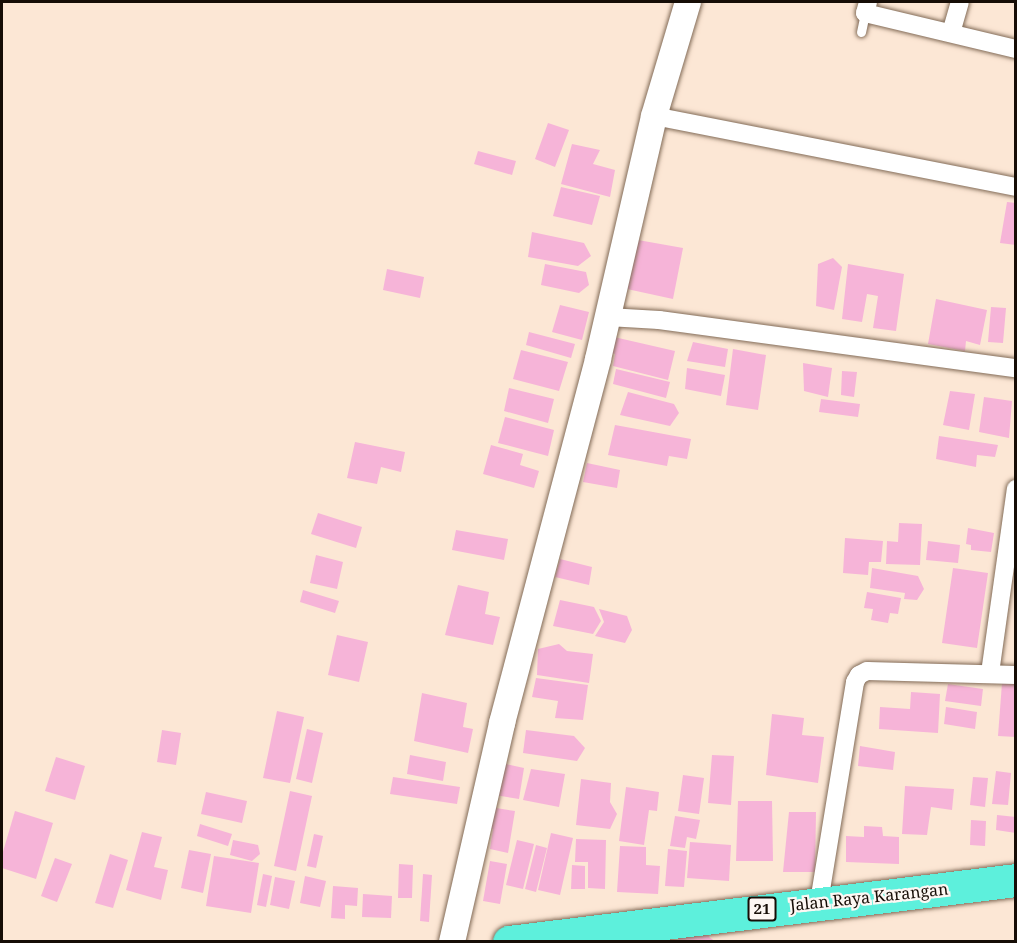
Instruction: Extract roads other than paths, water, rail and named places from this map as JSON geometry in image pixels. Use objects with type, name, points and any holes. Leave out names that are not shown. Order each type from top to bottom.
[{"type":"highway","name":"Jalan Raya Karangan","points":[[509,942],[674,931],[819,902],[1016,880]]},
{"type":"street","points":[[452,942],[502,723],[608,317],[654,116],[688,2]]},
{"type":"street","points":[[951,33],[960,2]]},
{"type":"street","points":[[866,7],[951,33],[1016,49]]},
{"type":"street","points":[[654,116],[1016,187]]},
{"type":"street","points":[[608,317],[659,320],[1016,368]]},
{"type":"street","points":[[990,674],[1016,489]]},
{"type":"street","points":[[819,902],[855,682],[859,675],[867,671],[1016,675]]},
{"type":"lane","points":[[861,32],[866,7]]}]
